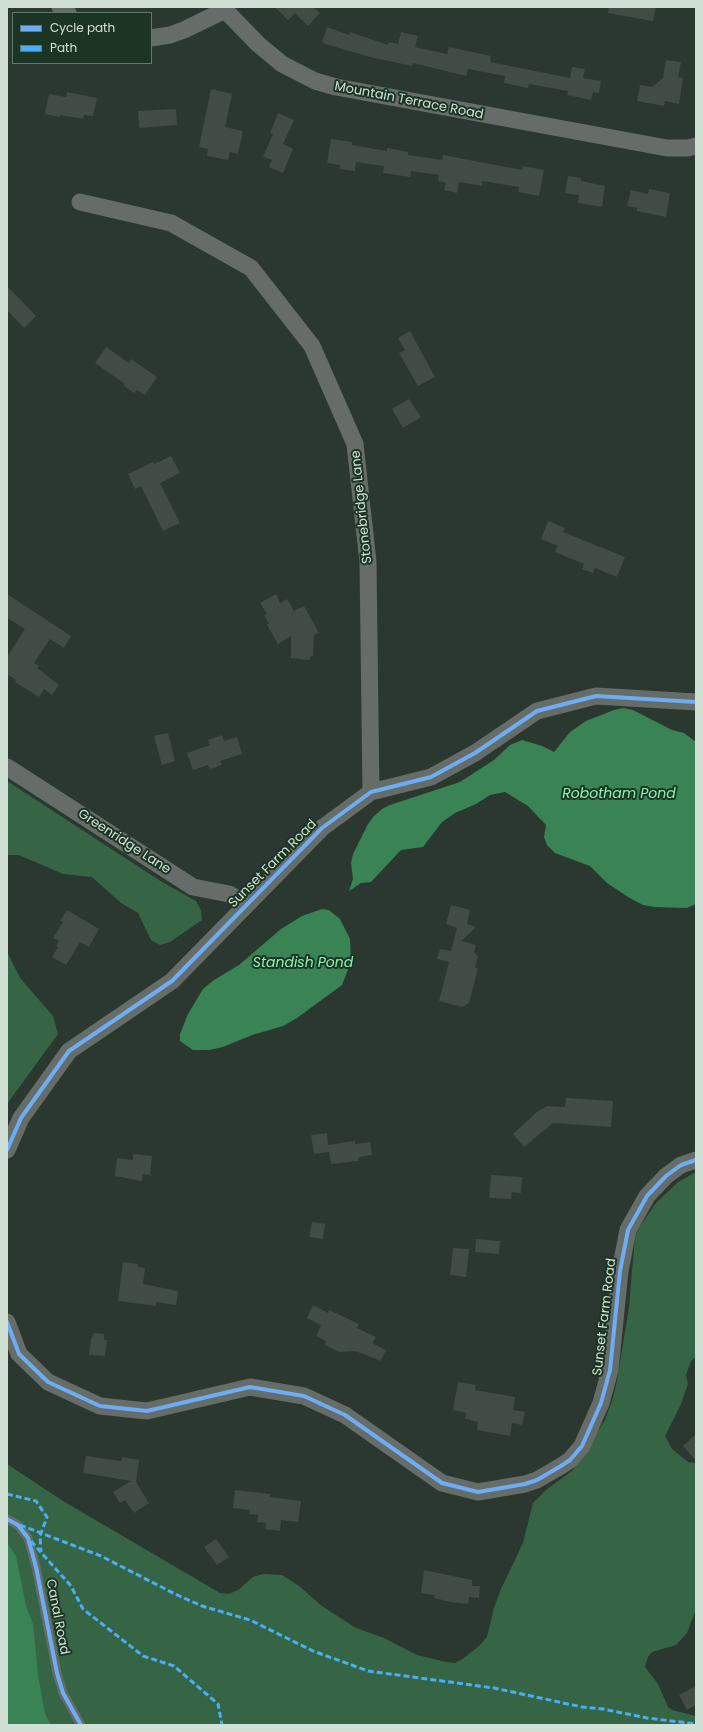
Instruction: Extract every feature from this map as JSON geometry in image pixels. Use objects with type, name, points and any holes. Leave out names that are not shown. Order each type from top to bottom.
[{"type":"street","name":"Mountain Terrace Road","points":[[152,38],[170,35],[184,30],[224,9],[258,44],[282,64],[315,81],[336,87],[667,148],[677,149],[696,146]]},
{"type":"street","name":"Stonebridge Lane","points":[[80,202],[171,223],[251,268],[312,346],[355,444],[368,562],[371,792]]},
{"type":"street","name":"Sunset Farm Road","points":[[7,1150],[21,1118],[69,1051],[172,981],[322,828],[371,792],[431,777],[475,753],[537,711],[596,696],[696,702]]},
{"type":"street","name":"Greenridge Lane","points":[[7,767],[193,887],[229,894],[247,904]]},
{"type":"street","name":"Sunset Farm Road","points":[[7,1322],[19,1354],[48,1382],[100,1406],[147,1411],[250,1387],[304,1396],[345,1415],[442,1483],[478,1492],[525,1484],[537,1480],[561,1466],[570,1460],[582,1446],[601,1403],[610,1370],[620,1271],[628,1230],[647,1196],[666,1176],[676,1168],[696,1160]]},
{"type":"lane","name":"Canal Road","points":[[7,1519],[18,1525],[28,1538],[36,1567],[57,1673],[63,1693],[81,1725]]},
{"type":"shaded area","points":[[7,781],[162,882],[196,901],[201,910],[202,920],[170,942],[160,945],[151,940],[138,913],[121,903],[92,877],[63,874],[19,855],[7,855]]},
{"type":"shaded area","points":[[7,952],[20,978],[53,1016],[58,1034],[7,1104]]},
{"type":"shaded area","points":[[696,1172],[696,1356],[691,1361],[686,1375],[688,1384],[681,1404],[665,1436],[672,1449],[688,1462],[696,1463],[696,1609],[687,1633],[676,1645],[652,1652],[648,1657],[645,1667],[658,1684],[668,1707],[672,1710],[696,1716],[696,1725],[7,1725],[7,1464],[63,1501],[220,1593],[229,1594],[238,1590],[253,1577],[263,1574],[282,1575],[299,1586],[322,1606],[356,1628],[384,1638],[417,1655],[455,1663],[464,1658],[487,1637],[494,1608],[501,1589],[523,1543],[533,1503],[547,1489],[572,1471],[605,1420],[617,1381],[629,1307],[635,1237],[639,1228],[656,1203],[678,1182]]},
{"type":"water","name":"Robotham Pond","points":[[623,708],[633,710],[672,730],[684,733],[696,742],[696,904],[687,908],[654,907],[643,905],[628,897],[607,883],[590,866],[555,853],[547,845],[544,837],[546,825],[528,806],[505,792],[490,795],[476,804],[455,813],[442,822],[423,847],[401,850],[371,882],[361,883],[349,891],[353,879],[351,863],[353,854],[368,824],[382,809],[460,782],[494,760],[510,745],[522,740],[542,746],[554,752],[570,732],[586,721]]},
{"type":"water","name":"Standish Pond","points":[[322,909],[329,910],[340,919],[350,939],[351,962],[342,985],[297,1018],[283,1026],[252,1035],[223,1047],[209,1050],[193,1050],[180,1041],[180,1034],[188,1014],[203,989],[214,980],[239,965],[281,929],[302,916]]},
{"type":"water","points":[[7,1543],[16,1556],[26,1606],[33,1624],[38,1675],[45,1714],[51,1725],[7,1725]]},
{"type":"building","points":[[275,7],[313,7],[320,13],[308,26],[295,13],[288,20]]},
{"type":"building","points":[[609,7],[656,7],[653,21],[608,13]]},
{"type":"building","points":[[327,27],[349,35],[350,32],[388,45],[388,42],[398,44],[401,32],[418,36],[415,47],[447,54],[449,47],[491,56],[490,62],[570,78],[572,67],[585,69],[583,78],[601,81],[599,93],[593,92],[591,100],[567,95],[568,91],[529,84],[528,88],[504,83],[505,76],[468,69],[466,76],[413,63],[412,66],[370,57],[322,43]]},
{"type":"building","points":[[666,60],[681,62],[678,77],[683,78],[679,104],[665,101],[664,106],[637,101],[640,85],[652,87],[663,78]]},
{"type":"building","points":[[211,89],[232,94],[225,127],[243,131],[238,154],[230,152],[228,160],[207,156],[208,149],[199,147]]},
{"type":"building","points":[[67,92],[97,98],[93,116],[84,115],[83,119],[45,114],[49,94],[66,97]]},
{"type":"building","points":[[176,109],[177,125],[139,128],[138,111]]},
{"type":"building","points":[[278,113],[294,120],[283,144],[293,149],[283,173],[269,167],[272,160],[263,157],[273,134],[270,133]]},
{"type":"building","points":[[331,139],[352,142],[352,145],[387,151],[387,148],[408,152],[408,155],[442,160],[443,155],[522,170],[523,166],[544,170],[539,196],[518,192],[519,187],[482,181],[482,186],[459,182],[457,193],[444,190],[446,183],[438,181],[439,175],[411,171],[410,177],[383,173],[384,166],[356,162],[355,171],[340,169],[340,165],[327,163]]},
{"type":"building","points":[[568,176],[581,178],[581,181],[605,186],[602,207],[578,203],[579,195],[565,193]]},
{"type":"building","points":[[649,189],[670,193],[666,217],[637,211],[637,208],[627,206],[631,190],[648,194]]},
{"type":"building","points":[[7,286],[36,316],[24,328],[7,310]]},
{"type":"building","points":[[410,331],[435,377],[418,386],[399,353],[405,350],[398,338]]},
{"type":"building","points":[[106,347],[129,363],[131,359],[157,377],[145,395],[137,390],[134,393],[124,386],[125,384],[95,363]]},
{"type":"building","points":[[409,399],[421,417],[403,428],[392,409]]},
{"type":"building","points":[[171,456],[180,473],[160,483],[180,523],[163,531],[141,486],[135,489],[128,474],[153,462],[154,464]]},
{"type":"building","points":[[548,521],[565,528],[563,532],[625,557],[617,577],[595,568],[593,573],[582,569],[584,564],[555,552],[558,546],[541,539]]},
{"type":"building","points":[[7,594],[71,636],[64,648],[50,639],[34,663],[39,666],[37,668],[59,685],[52,695],[44,689],[39,697],[15,682],[16,680],[7,674],[7,657],[25,629],[7,618]]},
{"type":"building","points":[[276,594],[280,603],[287,599],[294,611],[304,606],[319,633],[314,635],[313,656],[311,656],[309,660],[291,658],[291,636],[278,644],[267,625],[269,623],[264,615],[267,614],[260,603]]},
{"type":"building","points":[[168,733],[175,761],[162,765],[154,736]]},
{"type":"building","points":[[222,735],[224,741],[237,737],[242,754],[220,761],[222,765],[210,769],[208,765],[193,770],[187,753],[210,745],[208,740]]},
{"type":"building","points":[[451,905],[470,910],[467,924],[476,927],[461,941],[476,945],[474,952],[478,956],[475,968],[478,968],[469,1003],[462,1007],[439,1001],[449,962],[437,959],[440,949],[451,951],[457,928],[446,924]]},
{"type":"building","points":[[67,910],[99,929],[89,947],[80,942],[66,965],[52,957],[58,947],[56,946],[59,941],[53,938],[63,922],[60,921]]},
{"type":"building","points":[[566,1098],[613,1101],[611,1127],[553,1123],[524,1147],[513,1134],[537,1112],[547,1106],[565,1107]]},
{"type":"building","points":[[327,1133],[328,1145],[355,1141],[355,1144],[370,1142],[372,1155],[359,1157],[358,1161],[331,1164],[329,1152],[314,1154],[311,1135]]},
{"type":"building","points":[[133,1154],[152,1156],[150,1175],[143,1174],[142,1181],[115,1176],[117,1158],[133,1160]]},
{"type":"building","points":[[491,1175],[522,1177],[521,1193],[512,1192],[511,1199],[489,1198]]},
{"type":"building","points":[[312,1222],[325,1224],[323,1239],[309,1237]]},
{"type":"building","points":[[476,1239],[500,1241],[499,1254],[475,1252]]},
{"type":"building","points":[[453,1248],[469,1249],[466,1277],[450,1275]]},
{"type":"building","points":[[123,1262],[138,1264],[138,1267],[145,1268],[143,1284],[178,1291],[176,1305],[156,1302],[156,1306],[118,1301]]},
{"type":"building","points":[[313,1305],[328,1313],[329,1310],[359,1324],[357,1328],[376,1337],[372,1343],[386,1350],[381,1361],[355,1351],[339,1352],[325,1345],[326,1341],[316,1336],[321,1325],[307,1318]]},
{"type":"building","points":[[94,1333],[104,1334],[104,1340],[107,1340],[105,1356],[89,1355],[91,1339]]},
{"type":"building","points":[[458,1382],[476,1385],[475,1390],[515,1397],[513,1410],[525,1412],[522,1425],[512,1423],[510,1436],[477,1430],[478,1422],[465,1419],[466,1413],[453,1410]]},
{"type":"building","points":[[696,1434],[696,1461],[683,1446]]},
{"type":"building","points":[[86,1456],[121,1461],[122,1457],[139,1460],[136,1482],[149,1503],[134,1513],[125,1500],[120,1503],[113,1492],[131,1481],[83,1473]]},
{"type":"building","points":[[235,1490],[270,1494],[270,1497],[301,1501],[298,1522],[281,1520],[280,1531],[265,1529],[266,1523],[257,1522],[258,1515],[249,1514],[250,1510],[233,1508]]},
{"type":"building","points":[[216,1539],[229,1557],[217,1565],[204,1547]]},
{"type":"building","points":[[424,1570],[472,1580],[472,1586],[480,1586],[479,1598],[469,1597],[468,1604],[451,1602],[434,1598],[435,1595],[421,1593]]},
{"type":"building","points":[[696,1686],[696,1705],[687,1710],[679,1695]]},
{"type":"marked path","points":[[7,1494],[36,1501],[47,1517],[40,1536],[41,1552]]},
{"type":"marked path","points":[[20,1525],[101,1556],[175,1594],[202,1606],[250,1620],[313,1651],[368,1671],[494,1688],[582,1707],[603,1709],[647,1718],[696,1724]]},
{"type":"marked path","points":[[31,1541],[71,1586],[83,1609],[143,1656],[174,1666],[218,1704],[222,1725]]},
{"type":"cycle path","points":[[7,1150],[21,1118],[69,1051],[172,981],[322,828],[371,792],[431,777],[475,753],[537,711],[596,696],[696,702]]},
{"type":"cycle path","points":[[7,1322],[19,1354],[48,1382],[100,1406],[147,1411],[250,1387],[304,1396],[345,1415],[442,1483],[478,1492],[525,1484],[537,1480],[561,1466],[570,1460],[582,1446],[601,1403],[610,1370],[620,1271],[628,1230],[647,1196],[666,1176],[681,1165],[696,1160]]},
{"type":"cycle path","points":[[7,1519],[18,1525],[28,1538],[36,1567],[57,1673],[63,1693],[81,1725]]}]
